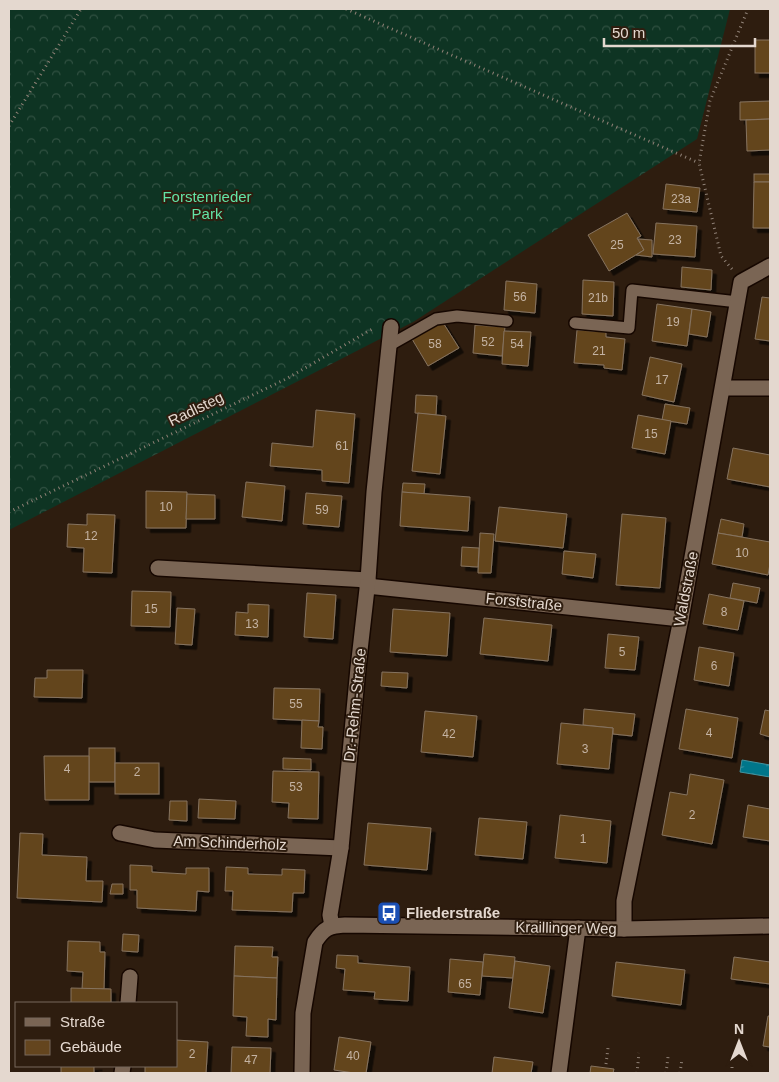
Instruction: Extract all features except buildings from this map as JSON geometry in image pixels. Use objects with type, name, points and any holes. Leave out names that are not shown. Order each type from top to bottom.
[{"type":"street","points":[[741,282],[770,266]]},
{"type":"street","name":"Waldstraße","points":[[624,929],[624,901],[681,618],[741,282]]},
{"type":"street","name":"Dr.-Rehm-Straße","points":[[332,926],[330,915],[341,848],[391,327]]},
{"type":"street","points":[[723,388],[770,388]]},
{"type":"street","name":"Forststraße","points":[[158,568],[367,583],[681,618]]},
{"type":"street","name":"Am Schinderholz","points":[[120,833],[155,840],[341,848]]},
{"type":"street","points":[[302,1073],[303,1013],[315,942],[322,932],[332,926]]},
{"type":"street","name":"Kraillinger Weg","points":[[332,926],[624,929],[770,926]]},
{"type":"street","points":[[559,1073],[578,928]]},
{"type":"street","points":[[128,1002],[130,977]]},
{"type":"lane","points":[[576,323],[629,328],[632,290],[738,302]]},
{"type":"lane","points":[[390,345],[436,319],[457,316],[506,321]]},
{"type":"path","points":[[9,126],[81,9]]},
{"type":"path","points":[[346,9],[699,163]]},
{"type":"path","points":[[741,282],[721,256],[699,163],[710,101],[748,9]]},
{"type":"path","name":"Radlsteg","points":[[9,512],[286,378],[379,326],[391,327]]},
{"type":"path","points":[[606,1064],[608,1048]]},
{"type":"path","points":[[636,1073],[639,1052]]},
{"type":"path","points":[[666,1073],[668,1056]]},
{"type":"path","points":[[680,1073],[682,1059]]},
{"type":"path","points":[[732,1066],[732,1073]]},
{"type":"green space","name":"Forstenrieder Park","points":[[9,9],[730,9],[697,139],[413,322],[9,530]]},
{"type":"water","points":[[742,760],[770,765],[770,777],[740,772]]},
{"type":"place","name":"Fliederstraße","points":[[389,913]]}]
